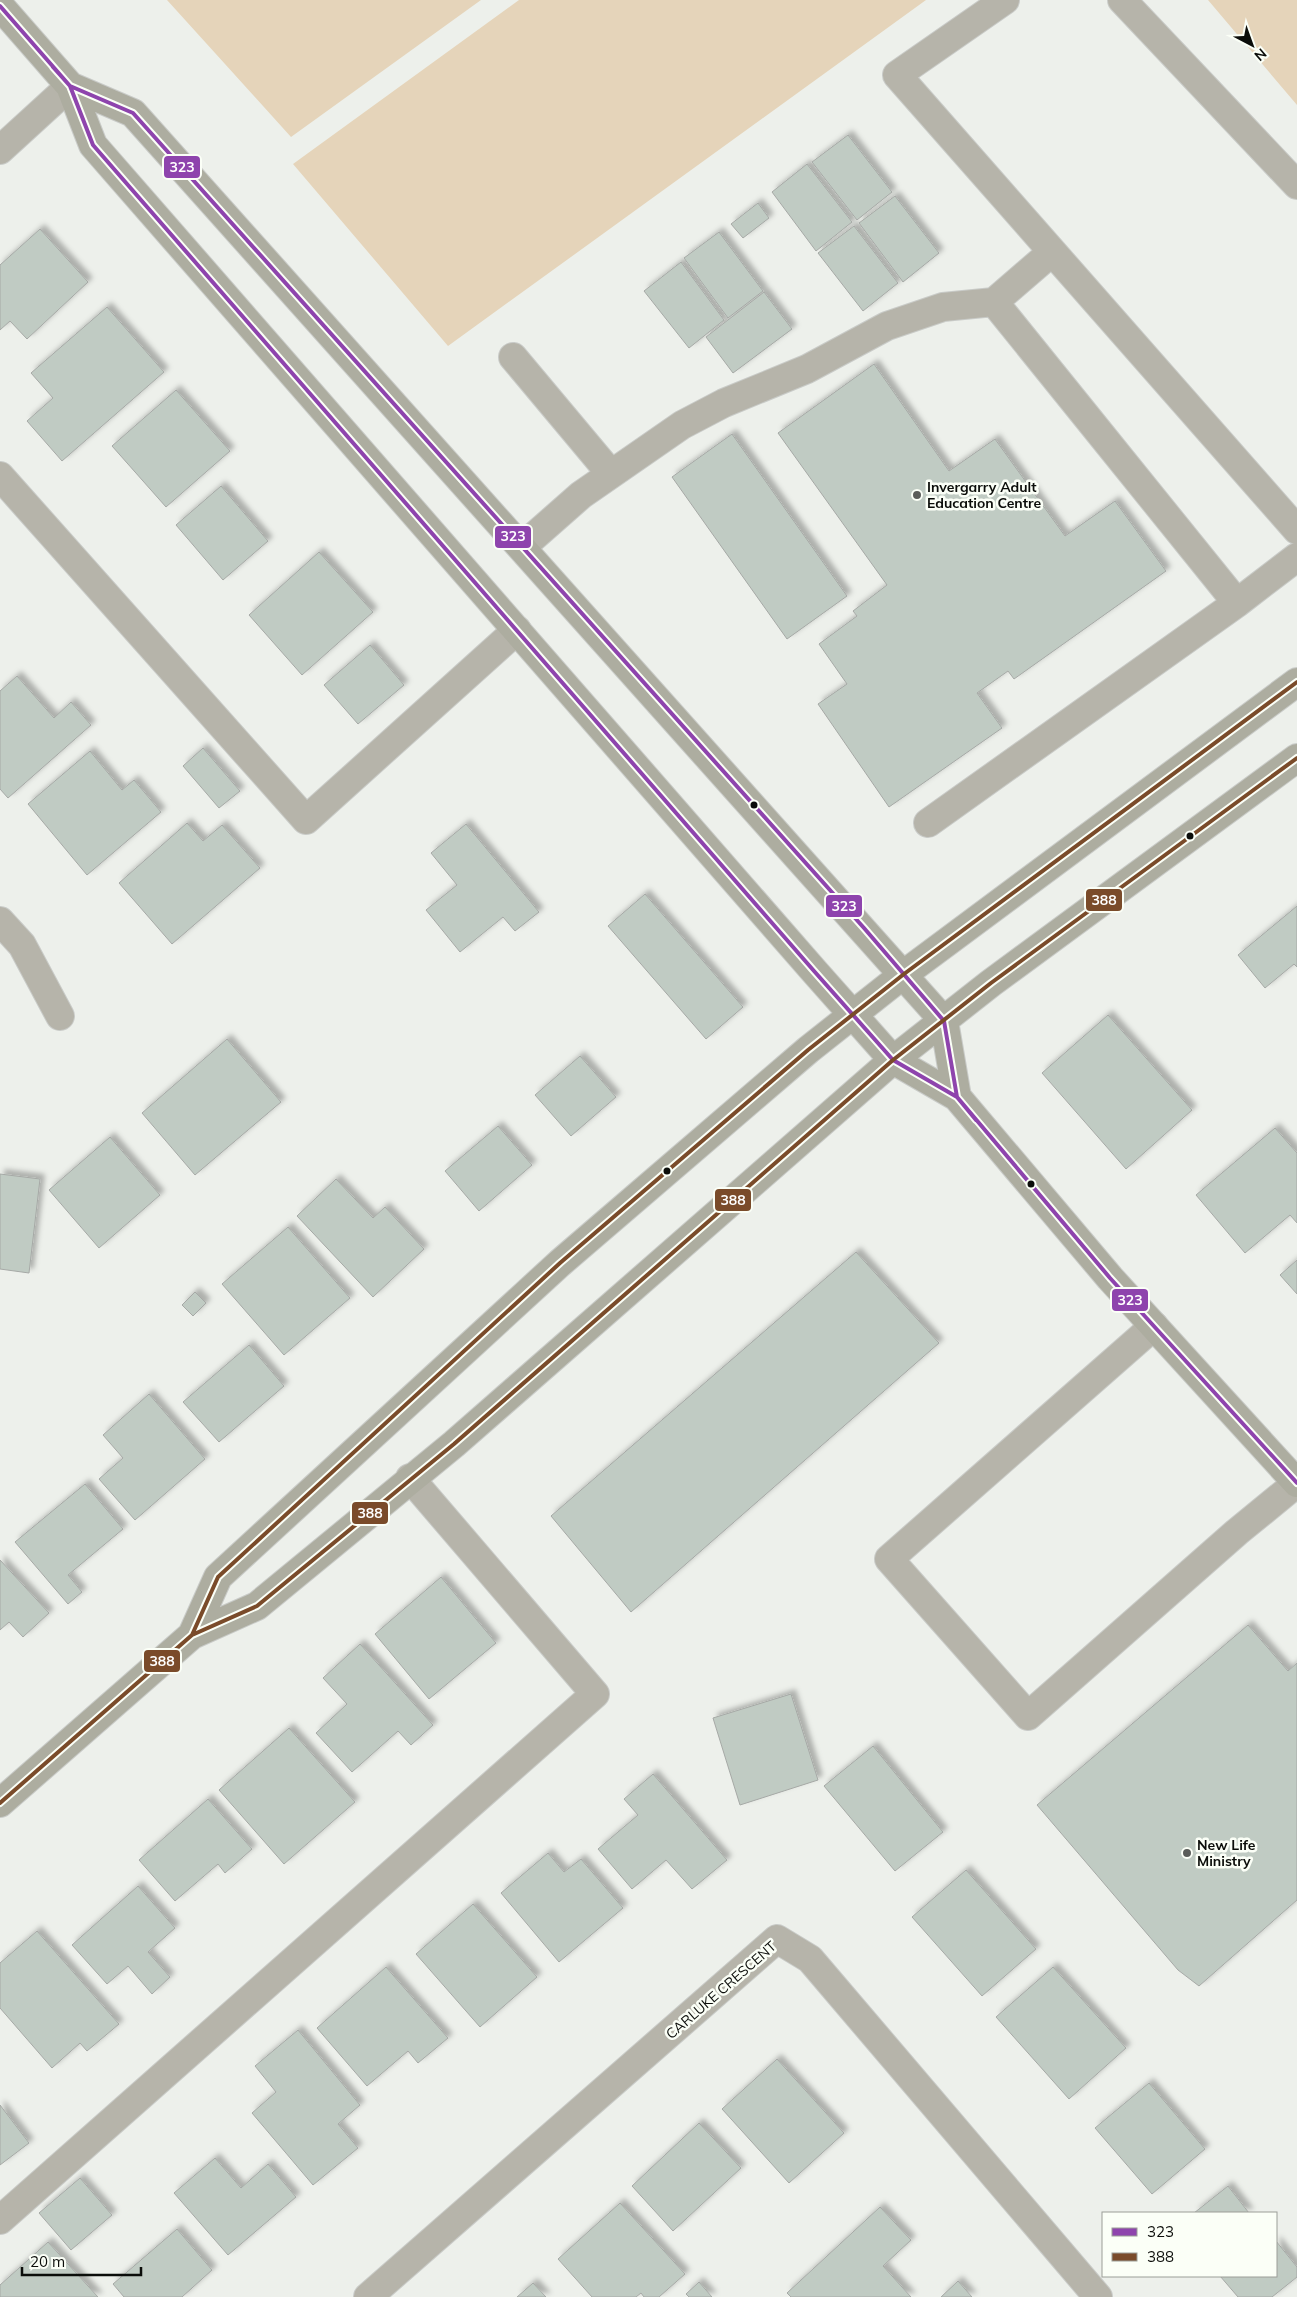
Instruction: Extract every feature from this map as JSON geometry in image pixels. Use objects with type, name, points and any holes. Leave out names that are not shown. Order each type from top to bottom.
[{"type":"main road","points":[[0,6],[70,86],[93,146],[853,1013],[892,1060],[958,1097],[1110,1278],[1297,1483]]},
{"type":"main road","points":[[70,86],[133,113],[904,974],[944,1020],[958,1097]]},
{"type":"main road","points":[[192,1635],[218,1577],[560,1264],[853,1013],[1297,682]]},
{"type":"main road","points":[[4,1793],[192,1635],[257,1606],[410,1478],[454,1444],[892,1060],[998,977],[1297,758]]},
{"type":"street","points":[[1005,0],[897,75],[1297,530]]},
{"type":"street","points":[[1122,0],[1297,185]]},
{"type":"street","points":[[0,150],[70,86]]},
{"type":"street","points":[[522,547],[581,495],[682,425],[724,404],[807,369],[887,326],[943,307],[994,302],[1052,252]]},
{"type":"street","points":[[994,302],[1237,603]]},
{"type":"street","points":[[513,357],[611,474]]},
{"type":"street","points":[[0,476],[306,820],[517,630]]},
{"type":"street","points":[[928,824],[1237,603],[1297,557]]},
{"type":"street","points":[[0,921],[22,945],[60,1016]]},
{"type":"street","points":[[1154,1326],[889,1559],[1028,1716],[1237,1532],[1297,1483]]},
{"type":"street","points":[[0,2220],[595,1694],[410,1478]]},
{"type":"street","name":"CARLUKE CRESCENT","points":[[368,2297],[777,1939],[810,1959],[1098,2297]]},
{"type":"shaded area","points":[[167,0],[481,0],[291,137]]},
{"type":"shaded area","points":[[519,0],[926,0],[448,346],[293,164]]},
{"type":"shaded area","points":[[1208,0],[1297,0],[1297,105]]},
{"type":"building","points":[[848,135],[892,192],[857,220],[812,162]]},
{"type":"building","points":[[807,164],[852,222],[816,251],[772,192]]},
{"type":"building","points":[[895,196],[939,253],[903,282],[859,223]]},
{"type":"building","points":[[758,203],[769,218],[743,238],[731,224]]},
{"type":"building","points":[[854,226],[898,283],[863,311],[818,253]]},
{"type":"building","points":[[40,229],[88,282],[27,339],[10,321],[0,330],[0,265]]},
{"type":"building","points":[[719,232],[763,291],[728,318],[684,258]]},
{"type":"building","points":[[681,262],[724,320],[689,348],[644,291]]},
{"type":"building","points":[[764,292],[792,329],[733,373],[706,337]]},
{"type":"building","points":[[107,307],[164,372],[62,461],[27,421],[53,398],[31,373]]},
{"type":"building","points":[[874,364],[949,471],[995,439],[1065,536],[1115,501],[1166,571],[1014,679],[1008,671],[977,693],[1002,728],[889,807],[818,704],[847,684],[819,644],[857,616],[853,611],[887,585],[778,433]]},
{"type":"building","points":[[176,390],[230,451],[166,507],[112,446]]},
{"type":"building","points":[[732,434],[847,596],[787,639],[672,477]]},
{"type":"building","points":[[221,486],[268,541],[223,580],[176,525]]},
{"type":"building","points":[[319,552],[373,612],[302,675],[249,615]]},
{"type":"building","points":[[370,645],[404,685],[358,724],[324,685]]},
{"type":"building","points":[[17,676],[54,718],[71,702],[91,725],[8,798],[0,789],[0,691]]},
{"type":"building","points":[[203,748],[240,791],[219,808],[183,766]]},
{"type":"building","points":[[90,751],[122,790],[134,780],[161,812],[87,875],[28,804]]},
{"type":"building","points":[[187,823],[203,841],[222,825],[260,868],[172,944],[119,883]]},
{"type":"building","points":[[466,824],[539,912],[515,931],[503,917],[460,952],[426,910],[457,885],[431,853]]},
{"type":"building","points":[[645,894],[743,1007],[706,1039],[608,926]]},
{"type":"building","points":[[1297,906],[1297,967],[1294,964],[1265,988],[1238,955]]},
{"type":"building","points":[[1108,1015],[1192,1110],[1126,1169],[1042,1073]]},
{"type":"building","points":[[227,1039],[281,1102],[195,1175],[142,1113]]},
{"type":"building","points":[[580,1056],[616,1097],[571,1136],[535,1095]]},
{"type":"building","points":[[498,1126],[532,1165],[479,1211],[445,1171]]},
{"type":"building","points":[[1275,1128],[1297,1153],[1297,1223],[1290,1215],[1245,1253],[1196,1195]]},
{"type":"building","points":[[110,1137],[160,1195],[99,1248],[49,1190]]},
{"type":"building","points":[[0,1174],[40,1179],[29,1273],[0,1269]]},
{"type":"building","points":[[336,1179],[373,1218],[385,1207],[424,1249],[373,1297],[297,1216]]},
{"type":"building","points":[[288,1227],[350,1298],[284,1355],[222,1284]]},
{"type":"building","points":[[856,1252],[939,1343],[631,1612],[551,1516]]},
{"type":"building","points":[[1297,1260],[1297,1294],[1280,1275]]},
{"type":"building","points":[[195,1292],[206,1303],[193,1316],[182,1305]]},
{"type":"building","points":[[249,1345],[284,1386],[219,1442],[183,1402]]},
{"type":"building","points":[[149,1394],[205,1459],[135,1520],[99,1479],[123,1458],[103,1435]]},
{"type":"building","points":[[85,1484],[123,1529],[68,1575],[82,1592],[68,1604],[15,1542]]},
{"type":"building","points":[[0,1560],[49,1613],[23,1637],[9,1622],[0,1630]]},
{"type":"building","points":[[441,1577],[496,1643],[429,1699],[375,1634]]},
{"type":"building","name":"New Life Ministry","points":[[1248,1625],[1288,1671],[1297,1663],[1297,1900],[1199,1986],[1178,1970],[1037,1805]]},
{"type":"building","points":[[360,1644],[433,1725],[411,1745],[398,1731],[352,1772],[316,1733],[347,1704],[323,1678]]},
{"type":"building","points":[[791,1694],[818,1780],[740,1805],[713,1718]]},
{"type":"building","points":[[289,1728],[355,1802],[284,1864],[219,1790]]},
{"type":"building","points":[[873,1746],[943,1832],[895,1871],[824,1786]]},
{"type":"building","points":[[653,1774],[727,1860],[692,1889],[666,1860],[632,1889],[598,1849],[638,1815],[624,1799]]},
{"type":"building","points":[[208,1799],[252,1849],[225,1873],[218,1864],[175,1901],[139,1860]]},
{"type":"building","points":[[548,1853],[564,1872],[581,1859],[623,1908],[559,1962],[501,1893]]},
{"type":"building","points":[[966,1870],[1036,1949],[982,1996],[912,1917]]},
{"type":"building","points":[[138,1886],[175,1928],[148,1952],[170,1977],[152,1994],[128,1966],[107,1984],[72,1945]]},
{"type":"building","points":[[473,1904],[537,1977],[480,2027],[416,1954]]},
{"type":"building","points":[[37,1931],[119,2024],[87,2051],[80,2043],[52,2068],[0,2008],[0,1963]]},
{"type":"building","points":[[386,1967],[448,2038],[418,2063],[408,2051],[367,2086],[317,2028]]},
{"type":"building","points":[[1053,1967],[1126,2048],[1069,2099],[996,2017]]},
{"type":"building","points":[[298,2030],[360,2105],[338,2124],[358,2148],[313,2185],[252,2113],[276,2092],[255,2066]]},
{"type":"building","points":[[777,2059],[844,2133],[789,2183],[722,2109]]},
{"type":"building","points":[[1149,2083],[1205,2149],[1152,2194],[1095,2128]]},
{"type":"building","points":[[0,2105],[29,2143],[0,2165]]},
{"type":"building","points":[[699,2123],[741,2168],[673,2231],[632,2186]]},
{"type":"building","points":[[215,2158],[241,2188],[268,2164],[296,2197],[228,2255],[174,2193]]},
{"type":"building","points":[[80,2178],[112,2215],[71,2250],[39,2213]]},
{"type":"building","points":[[1228,2186],[1248,2212],[1195,2212]]},
{"type":"building","points":[[620,2203],[685,2274],[659,2297],[644,2297],[641,2293],[636,2297],[592,2297],[558,2259]]},
{"type":"building","points":[[880,2207],[911,2240],[883,2266],[911,2297],[791,2297],[787,2293]]},
{"type":"building","points":[[177,2229],[212,2270],[182,2297],[124,2297],[113,2284]]},
{"type":"building","points":[[48,2242],[98,2297],[0,2297],[0,2285]]},
{"type":"building","points":[[1277,2242],[1297,2267],[1297,2277],[1272,2297],[1238,2297],[1221,2277],[1277,2277]]},
{"type":"building","points":[[958,2281],[972,2297],[941,2297]]},
{"type":"building","points":[[699,2282],[712,2297],[689,2297],[686,2294]]},
{"type":"building","points":[[533,2283],[546,2297],[517,2297]]},
{"type":"transit line","name":"323","points":[[0,6],[70,86],[133,113],[864,928],[944,1021],[957,1097],[1110,1278],[1297,1483]]},
{"type":"transit line","name":"323","points":[[53,67],[70,86],[93,145],[814,971],[893,1060],[957,1097],[976,1120]]},
{"type":"transit line","name":"388","points":[[0,1803],[192,1635],[218,1577],[560,1263],[808,1050],[904,974],[1297,682]]},
{"type":"transit line","name":"388","points":[[176,1649],[192,1635],[257,1606],[454,1444],[893,1060],[991,983],[1297,758]]},
{"type":"place","name":"Invergarry Adult Education Centre","points":[[917,495]]},
{"type":"place","name":"New Life Ministry","points":[[1187,1853]]}]
